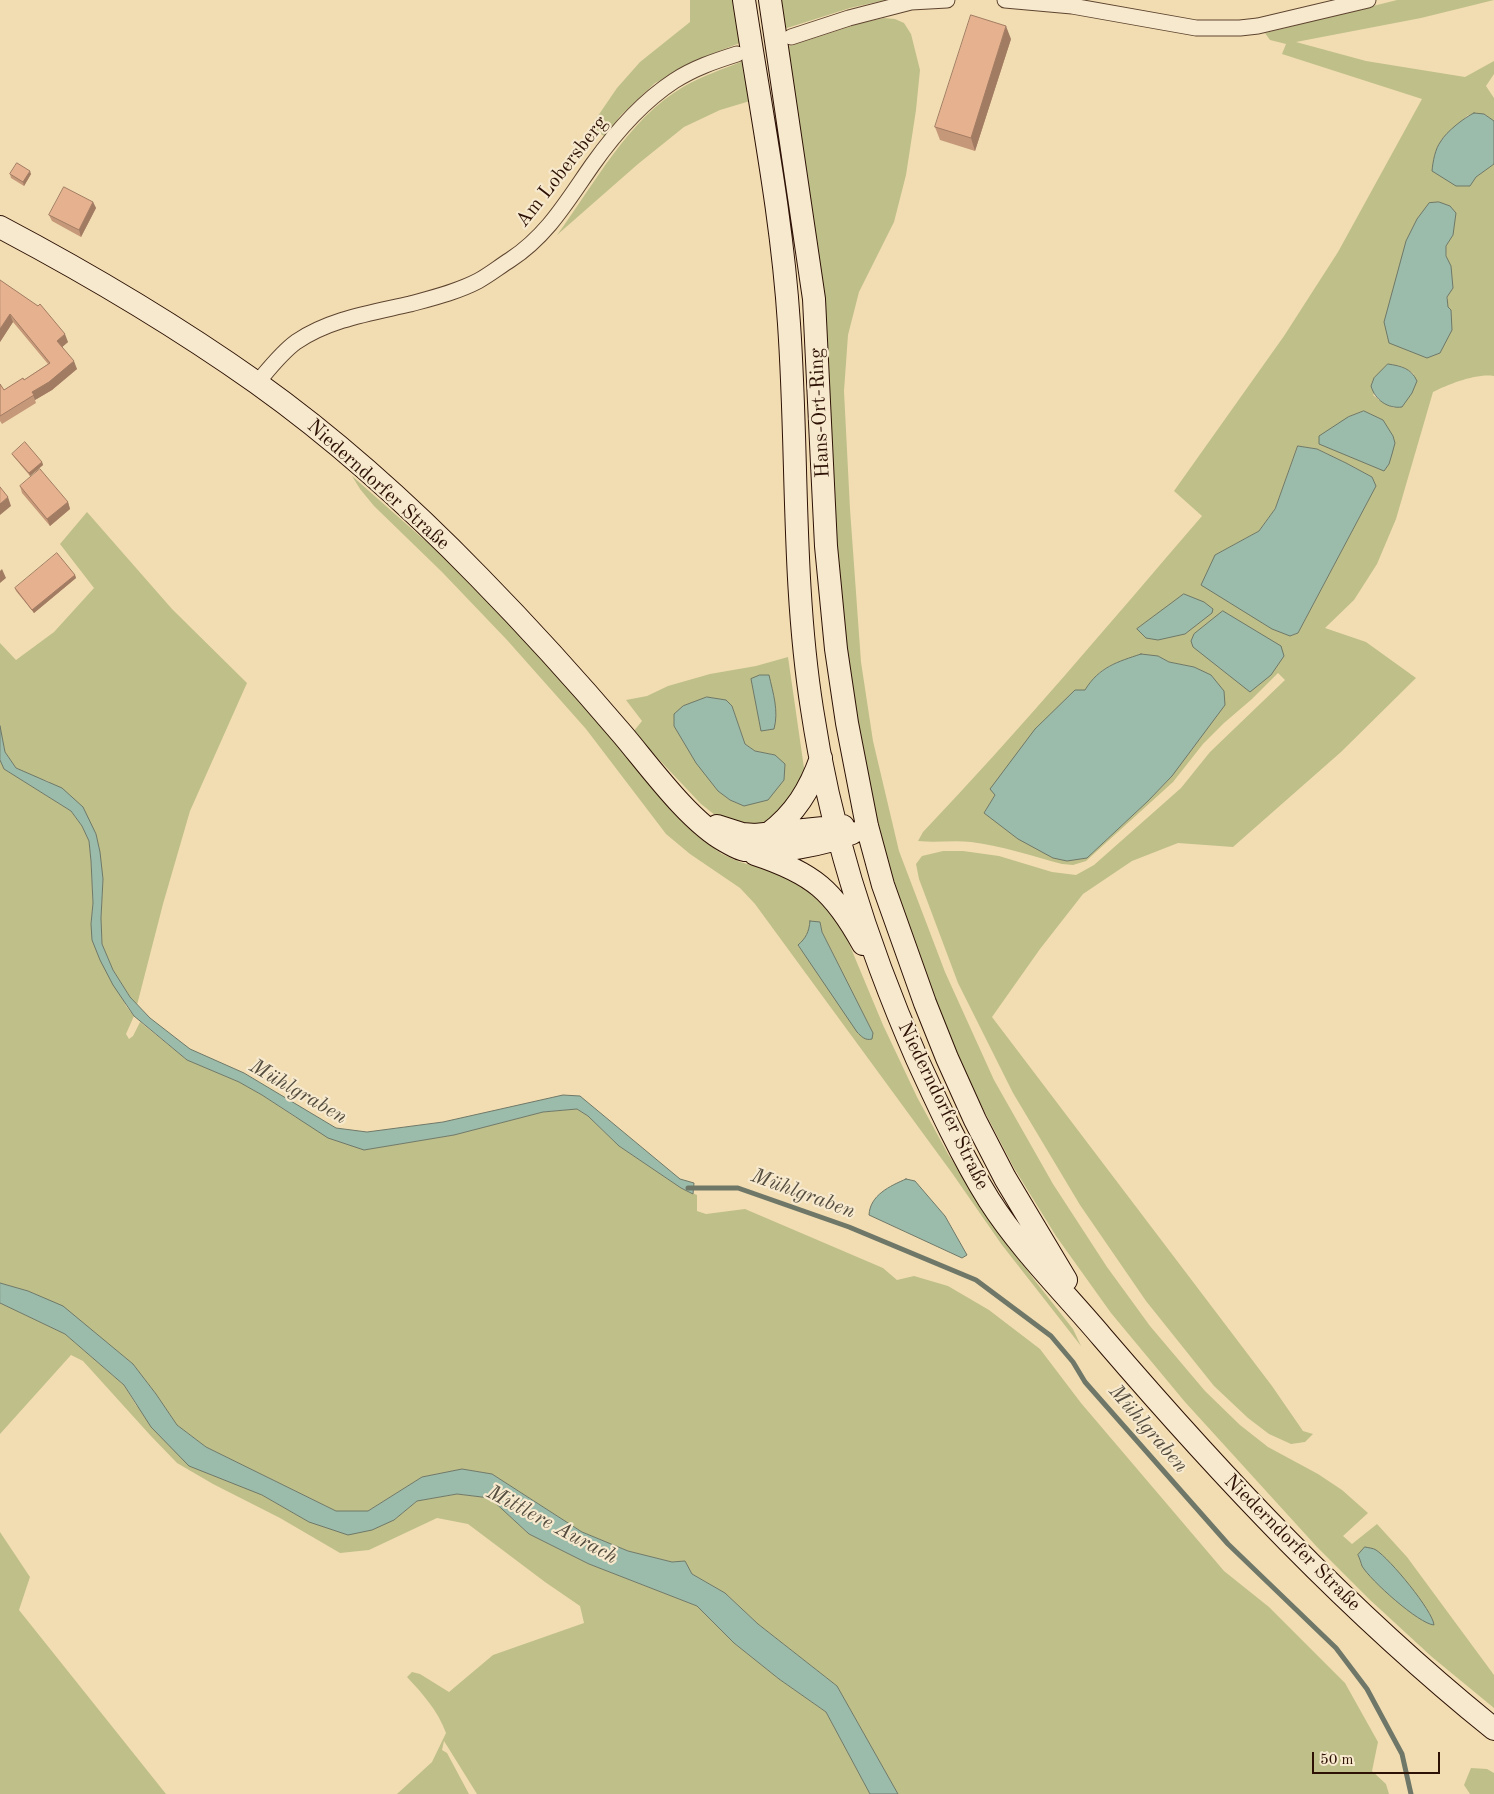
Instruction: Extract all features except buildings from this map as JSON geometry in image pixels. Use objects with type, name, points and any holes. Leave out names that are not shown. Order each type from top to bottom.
[{"type":"main road","name":"Hans-Ort-Ring","points":[[744,0],[778,218],[789,321],[801,624],[812,711],[837,832]]},
{"type":"main road","name":"Hans-Ort-Ring","points":[[770,0],[814,299],[826,546],[836,649],[848,732],[867,826]]},
{"type":"main road","name":"Niederndorfer Straße","points":[[0,227],[64,260],[149,311],[257,383],[378,479],[478,576],[547,649],[677,798],[716,836],[744,850],[771,850],[793,848],[837,832],[867,826],[883,885],[946,1058],[1005,1178],[1044,1245],[1106,1342]]},
{"type":"main road","points":[[768,834],[794,812],[814,778],[821,758]]},
{"type":"main road","name":"Niederndorfer Straße","points":[[695,817],[728,831],[742,834],[837,832]]},
{"type":"main road","name":"Niederndorfer Straße","points":[[837,832],[887,989],[948,1127],[1007,1227],[1195,1444],[1300,1554],[1395,1645],[1494,1729]]},
{"type":"main road","points":[[744,850],[794,868],[812,878],[828,892],[856,932],[887,989]]},
{"type":"street","points":[[791,36],[849,18],[911,2],[947,0]]},
{"type":"street","points":[[1005,0],[1072,6],[1196,28],[1214,28],[1258,26],[1368,0]]},
{"type":"street","name":"Am Lobersberg","points":[[257,383],[296,343],[316,331],[356,316],[448,293],[477,282],[511,259],[536,240],[562,211],[624,125],[650,99],[675,81],[698,68],[737,54]]},
{"type":"green space","points":[[690,0],[733,0],[740,43],[714,53],[655,83],[620,116],[605,137],[591,126],[617,88],[640,62],[690,22]]},
{"type":"green space","points":[[780,0],[886,0],[850,8],[784,29]]},
{"type":"green space","points":[[1397,0],[1494,0],[1421,18],[1296,42],[1366,61],[1465,77],[1494,61],[1494,74],[1486,86],[1494,98],[1494,121],[1484,114],[1468,115],[1441,140],[1475,177],[1494,164],[1494,376],[1487,375],[1471,378],[1433,392],[1396,519],[1377,564],[1354,600],[1325,628],[1366,642],[1416,678],[1341,752],[1233,847],[1178,843],[1132,861],[1083,894],[1040,949],[992,1017],[1272,1386],[1303,1431],[1313,1434],[1305,1442],[1291,1444],[1269,1434],[1248,1418],[1214,1386],[1146,1301],[1080,1205],[1013,1093],[958,983],[919,879],[916,864],[922,856],[943,851],[963,851],[999,856],[1052,872],[1076,875],[1094,865],[1181,788],[1210,752],[1285,680],[1278,673],[1203,744],[1173,782],[1086,861],[1073,865],[1062,864],[1017,851],[983,844],[964,841],[918,841],[923,832],[1030,715],[1202,516],[1174,491],[1284,336],[1338,252],[1422,99],[1282,54],[1286,44],[1270,40],[1265,33]],"holes":[[[1439,202],[1453,235],[1446,246],[1448,307]],[[1396,365],[1414,374],[1394,408],[1373,395]],[[1364,411],[1382,420],[1386,427],[1348,417]],[[1298,446],[1317,449],[1372,477],[1375,487],[1298,633],[1291,636],[1215,555],[1259,531],[1275,509]],[[1158,656],[1169,662],[1194,667],[1172,776],[1087,858],[984,813],[995,795],[1099,673],[1107,667],[1125,661]]]},
{"type":"green space","points":[[884,18],[895,19],[904,23],[911,34],[920,70],[916,110],[906,175],[894,222],[859,292],[848,335],[844,391],[861,662],[873,741],[899,851],[945,972],[994,1080],[1053,1184],[1107,1267],[1150,1326],[1205,1391],[1240,1425],[1268,1447],[1318,1474],[1342,1490],[1368,1513],[1343,1536],[1352,1544],[1377,1524],[1407,1557],[1494,1675],[1494,1708],[1432,1657],[1369,1599],[1317,1547],[1185,1402],[1111,1313],[1056,1236],[1014,1168],[966,1076],[924,974],[883,852],[854,722],[787,47],[861,23]]},
{"type":"green space","points":[[743,61],[750,101],[720,110],[684,127],[638,164],[557,235],[613,154],[645,117],[663,100],[705,76]]},
{"type":"green space","points":[[352,476],[438,552],[548,663],[662,799],[696,835],[722,854],[740,862],[786,875],[817,892],[845,934],[883,1025],[917,1097],[948,1154],[1006,1241],[1073,1329],[1081,1346],[1002,1245],[952,1173],[755,904],[740,888],[690,854],[666,834],[586,729],[507,640],[442,572],[374,506]],"holes":[[[820,922],[822,932],[873,1033],[798,946],[809,931]]]},
{"type":"green space","points":[[87,512],[172,609],[247,683],[190,811],[163,904],[137,1005],[113,970],[102,944],[103,879],[96,834],[48,781],[34,777],[16,768],[5,752],[0,726],[0,643],[16,660],[54,632],[94,588],[60,544]]},
{"type":"green space","points":[[788,657],[804,768],[803,780],[776,817],[764,823],[752,825],[720,819],[701,804],[633,732],[642,721],[626,700],[647,696],[668,686],[710,674],[756,666]],"holes":[[[732,706],[745,744],[755,751],[775,755],[696,763]]]},
{"type":"green space","points":[[0,760],[4,769],[71,811],[82,826],[89,841],[93,903],[91,924],[126,1006],[134,1016],[126,1034],[129,1039],[133,1036],[140,1022],[187,1060],[239,1082],[295,1117],[364,1150],[454,1135],[543,1112],[577,1109],[588,1116],[619,1146],[681,1188],[697,1195],[697,1211],[706,1214],[745,1209],[883,1268],[897,1280],[914,1276],[948,1286],[989,1310],[1040,1349],[1081,1403],[1224,1571],[1269,1607],[1345,1683],[1378,1742],[1372,1771],[1386,1784],[1389,1794],[898,1794],[837,1686],[758,1624],[725,1593],[692,1574],[685,1561],[672,1562],[628,1551],[582,1532],[492,1474],[462,1469],[422,1477],[368,1511],[336,1511],[206,1447],[177,1425],[133,1364],[63,1307],[28,1291],[0,1283]]},
{"type":"green space","points":[[0,1303],[65,1334],[124,1385],[136,1405],[262,1495],[309,1522],[394,1520],[417,1501],[457,1494],[490,1498],[529,1534],[589,1564],[697,1606],[734,1643],[779,1679],[826,1712],[870,1794],[477,1794],[444,1741],[442,1750],[447,1753],[469,1794],[397,1794],[432,1762],[446,1733],[434,1710],[407,1677],[412,1672],[420,1674],[449,1692],[493,1655],[584,1623],[580,1606],[468,1524],[437,1518],[369,1550],[340,1553],[280,1518],[213,1484],[177,1463],[83,1361],[71,1355],[0,1434]]},
{"type":"green space","points":[[0,1532],[30,1577],[19,1610],[166,1794],[0,1794]]},
{"type":"green space","points":[[1471,1768],[1487,1769],[1494,1773],[1494,1794],[1470,1794],[1464,1785]]},
{"type":"water","points":[[1474,113],[1484,114],[1494,121],[1494,164],[1476,177],[1470,186],[1456,186],[1432,171],[1435,155],[1443,137],[1461,121]]},
{"type":"water","points":[[1439,202],[1450,206],[1456,213],[1453,235],[1446,246],[1446,256],[1451,266],[1453,288],[1447,297],[1448,307],[1451,310],[1452,330],[1440,353],[1427,358],[1389,343],[1384,322],[1406,241],[1417,219],[1429,203]]},
{"type":"water","points":[[1388,364],[1405,368],[1412,373],[1417,381],[1412,393],[1402,407],[1387,405],[1379,399],[1371,386],[1374,378]]},
{"type":"water","points":[[1364,411],[1383,420],[1393,436],[1395,443],[1389,464],[1384,471],[1319,444],[1319,436],[1348,417]]},
{"type":"water","points":[[1298,446],[1317,449],[1346,463],[1372,477],[1376,486],[1298,633],[1290,636],[1272,629],[1201,585],[1215,555],[1259,531],[1275,509]]},
{"type":"water","points":[[1184,594],[1204,602],[1213,609],[1212,613],[1185,634],[1158,640],[1146,638],[1137,629]]},
{"type":"water","points":[[1223,611],[1281,646],[1284,656],[1271,675],[1250,692],[1193,647],[1191,641],[1194,634]]},
{"type":"water","points":[[1141,654],[1158,656],[1169,662],[1194,667],[1211,675],[1224,691],[1225,705],[1172,776],[1148,801],[1087,858],[1067,861],[1053,858],[1018,839],[984,813],[995,795],[990,789],[1035,729],[1075,690],[1085,690],[1096,676],[1109,666]]},
{"type":"water","points":[[760,675],[769,675],[776,716],[774,729],[761,731],[751,679]]},
{"type":"water","points":[[707,697],[726,700],[732,706],[745,744],[755,751],[775,755],[785,764],[784,780],[768,800],[744,806],[730,800],[718,791],[696,763],[674,726],[674,714],[683,706]]},
{"type":"water","points":[[0,726],[5,752],[16,768],[62,788],[83,807],[96,834],[100,852],[103,879],[102,944],[113,970],[130,997],[150,1018],[190,1049],[244,1073],[336,1128],[367,1132],[443,1122],[563,1095],[580,1096],[680,1179],[694,1183],[693,1194],[619,1146],[588,1116],[577,1109],[543,1112],[454,1135],[364,1150],[328,1138],[239,1082],[187,1060],[134,1016],[113,985],[92,940],[93,903],[89,841],[82,826],[71,811],[4,769],[0,760]]},
{"type":"water","points":[[810,921],[820,922],[822,932],[873,1033],[872,1039],[865,1039],[857,1032],[798,945],[807,934]]},
{"type":"water","points":[[906,1179],[915,1181],[945,1216],[967,1255],[962,1258],[869,1215],[873,1202],[882,1192]]},
{"type":"water","name":"Mittlere Aurach","points":[[0,1283],[28,1291],[63,1306],[133,1364],[177,1425],[206,1447],[336,1511],[368,1511],[422,1477],[462,1469],[492,1474],[582,1532],[628,1551],[672,1562],[685,1561],[692,1574],[725,1593],[758,1624],[837,1686],[898,1794],[870,1794],[826,1712],[779,1679],[734,1643],[697,1606],[589,1564],[529,1534],[490,1498],[457,1494],[417,1501],[394,1520],[372,1530],[348,1535],[309,1522],[262,1495],[189,1466],[151,1427],[124,1385],[65,1334],[0,1303]]},
{"type":"water","points":[[1365,1547],[1376,1550],[1400,1574],[1419,1597],[1432,1618],[1434,1625],[1427,1623],[1407,1610],[1384,1591],[1367,1573],[1358,1555]]},
{"type":"waterway","name":"Mühlgraben","points":[[688,1188],[738,1188],[849,1227],[976,1280],[1051,1336],[1073,1362],[1085,1382],[1228,1544],[1336,1648],[1367,1689],[1402,1754],[1411,1794]]}]
